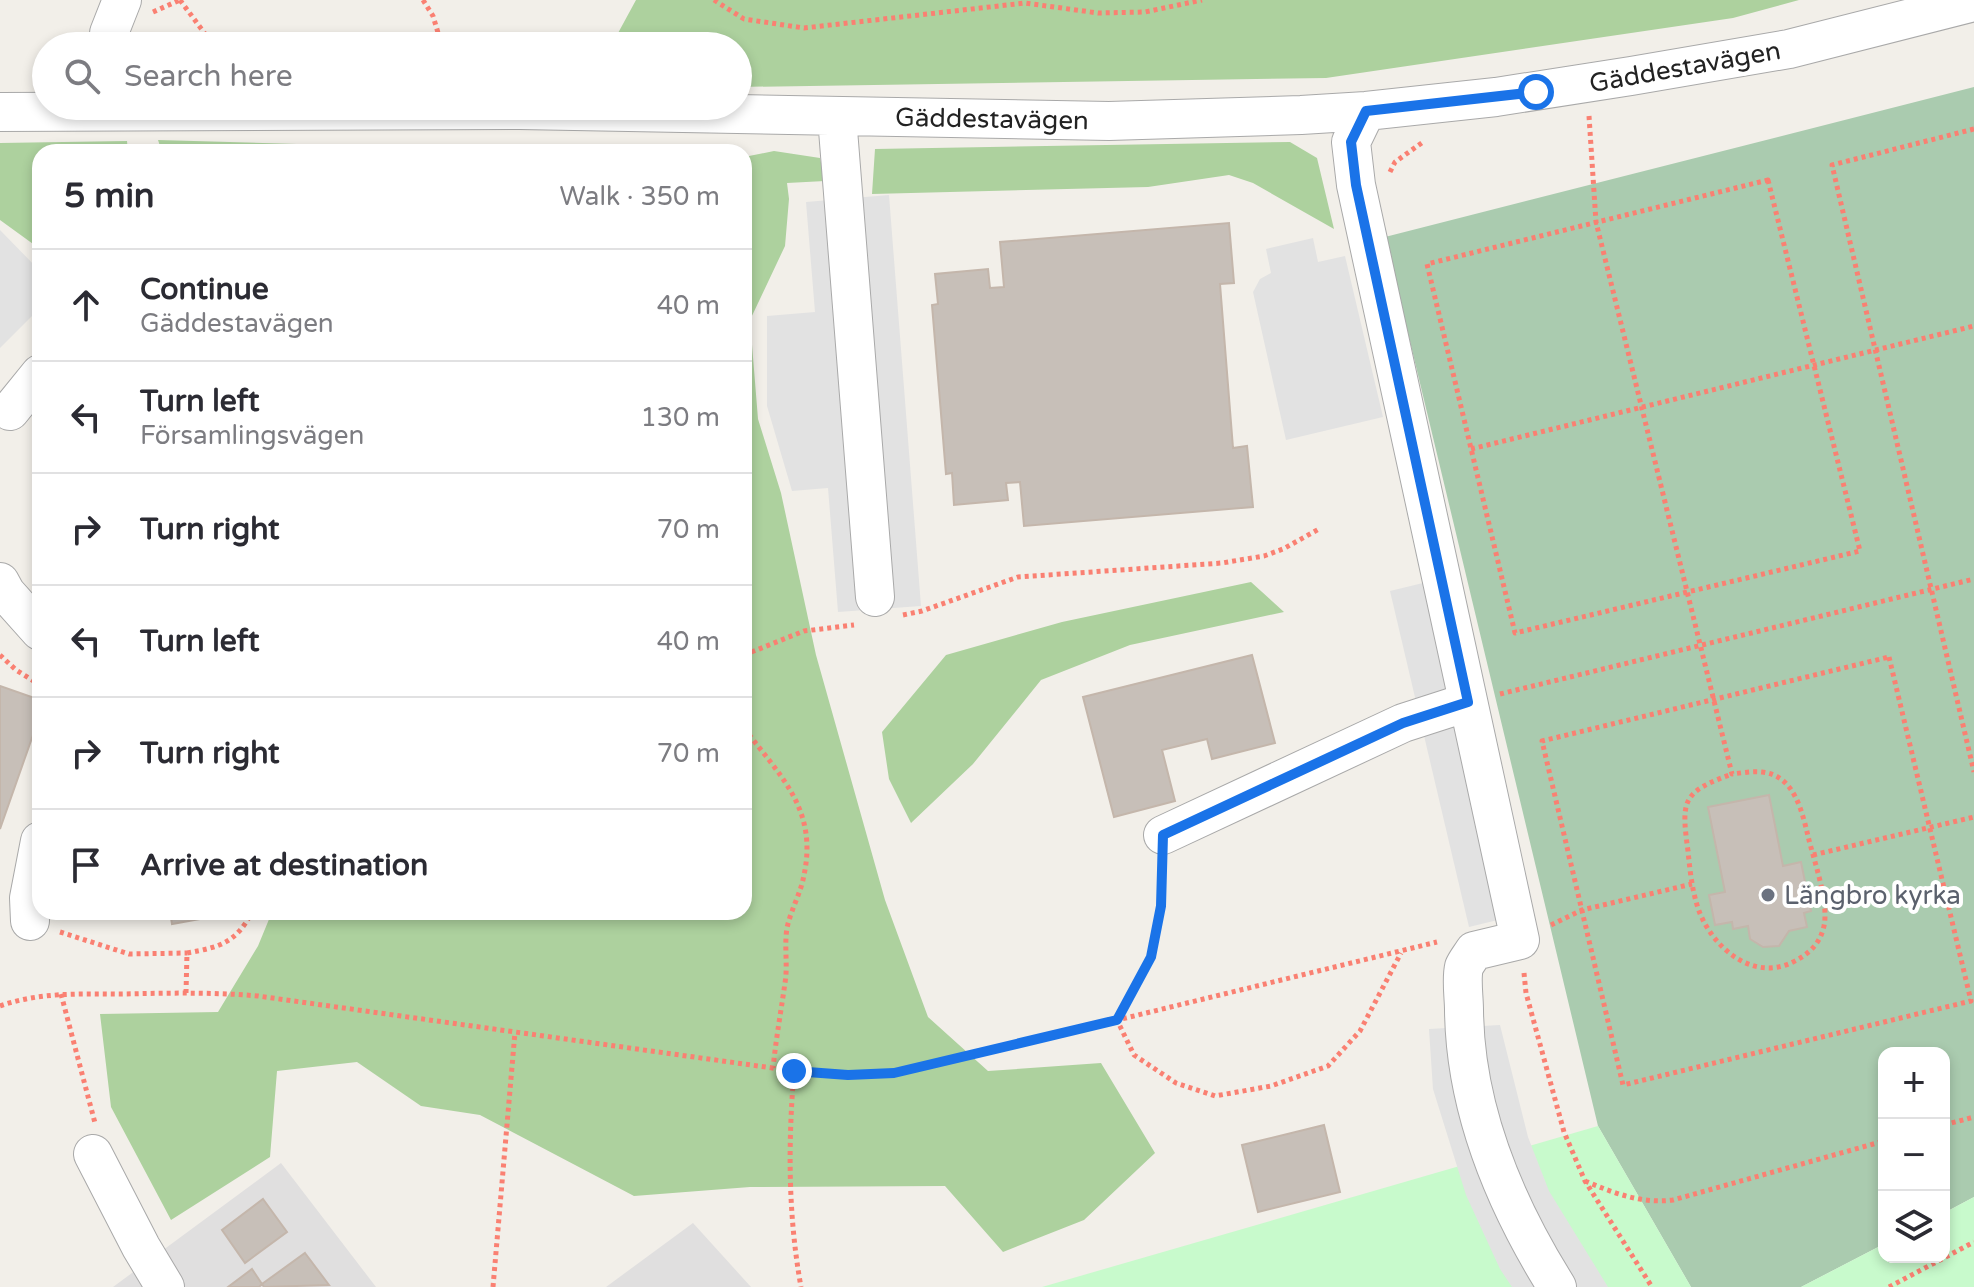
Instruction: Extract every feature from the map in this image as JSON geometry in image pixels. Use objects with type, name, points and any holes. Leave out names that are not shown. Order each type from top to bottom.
[{"type":"street","name":"Gäddestavägen","points":[[752,115],[1109,121],[1366,111],[1536,92],[1789,49],[1974,2]]},
{"type":"street","points":[[1366,111],[1351,142],[1356,185],[1520,940],[1474,951],[1464,967],[1465,1035],[1476,1099],[1491,1158],[1529,1243],[1557,1287]]},
{"type":"street","name":"Gäddestavägen","points":[[0,112],[32,112]]},
{"type":"street","points":[[837,117],[879,612]]},
{"type":"street","points":[[3,415],[32,383]]},
{"type":"street","points":[[0,582],[32,622]]},
{"type":"street","points":[[1163,835],[1403,723],[1468,702]]},
{"type":"street","points":[[30,921],[32,882]]},
{"type":"street","points":[[93,1154],[165,1287]]},
{"type":"path","points":[[180,0],[204,32]]},
{"type":"path","points":[[423,0],[438,32]]},
{"type":"path","points":[[714,0],[744,19],[804,28],[1023,2],[1098,13],[1145,12],[1202,0]]},
{"type":"path","points":[[1589,110],[1596,222],[1732,774]]},
{"type":"path","points":[[1974,129],[1832,165],[1974,772]]},
{"type":"path","points":[[1388,175],[1395,162],[1431,136]]},
{"type":"path","points":[[1768,180],[1860,551],[1515,633],[1427,264],[1596,222],[1768,180]]},
{"type":"path","points":[[1471,449],[1974,326]]},
{"type":"path","points":[[752,652],[804,631],[879,612],[922,611],[1018,577],[1222,563],[1264,556],[1319,529]]},
{"type":"path","points":[[1468,702],[1974,579]]},
{"type":"path","points":[[0,655],[32,680]]},
{"type":"path","points":[[1889,657],[1930,828],[1971,1001],[1623,1085],[1542,741],[1889,657]]},
{"type":"path","points":[[752,738],[786,780],[797,802],[805,828],[807,853],[804,878],[787,931],[785,983],[773,1068]]},
{"type":"path","points":[[1765,772],[1789,785],[1800,804],[1813,855],[1825,909],[1818,942],[1810,953],[1782,967],[1767,970],[1754,967],[1723,946],[1707,928],[1692,884],[1684,810],[1690,795],[1705,784],[1732,774],[1765,772]]},
{"type":"path","points":[[1813,855],[1974,817]]},
{"type":"path","points":[[1117,1020],[1151,957],[1161,906],[1163,835]]},
{"type":"path","points":[[1652,1287],[1585,1181],[1564,1132],[1526,993],[1520,940],[1582,910],[1692,884]]},
{"type":"path","points":[[30,921],[129,954],[187,953],[220,947],[243,929],[248,920]]},
{"type":"path","points":[[0,1006],[61,994],[258,996],[794,1071],[848,1075],[894,1073],[1445,940]]},
{"type":"path","points":[[1117,1020],[1134,1055],[1176,1083],[1215,1096],[1271,1086],[1328,1066],[1360,1031],[1402,952]]},
{"type":"path","points":[[186,993],[187,953]]},
{"type":"path","points":[[61,994],[98,1134],[93,1154]]},
{"type":"path","points":[[493,1287],[515,1032]]},
{"type":"path","points":[[794,1071],[788,1158],[795,1258],[801,1287]]},
{"type":"path","points":[[1950,1123],[1974,1117]]},
{"type":"path","points":[[1585,1181],[1651,1203],[1673,1200],[1878,1143]]},
{"type":"path","points":[[1889,1287],[1974,1242]]},
{"type":"shaded area","points":[[889,195],[921,606],[838,612],[828,488],[792,491],[767,406],[767,316],[815,312],[806,202]]},
{"type":"shaded area","points":[[0,230],[32,263],[32,316],[0,348]]},
{"type":"shaded area","points":[[1313,238],[1318,262],[1345,256],[1383,417],[1286,440],[1253,292],[1260,279],[1271,273],[1266,249]]},
{"type":"shaded area","points":[[1427,582],[1506,918],[1469,927],[1390,591]]},
{"type":"shaded area","points":[[1500,1025],[1528,1137],[1549,1191],[1608,1287],[1512,1287],[1500,1269],[1466,1195],[1433,1089],[1429,1029]]},
{"type":"shaded area","points":[[281,1163],[376,1287],[113,1287]]},
{"type":"shaded area","points":[[693,1223],[751,1287],[606,1287]]},
{"type":"green space","points":[[636,0],[1799,0],[1733,18],[1326,78],[752,87],[752,32],[619,32]]},
{"type":"green space","points":[[1974,87],[1974,1197],[1950,1210],[1950,1047],[1878,1047],[1878,1247],[1801,1287],[1691,1287],[1598,1126],[1385,237]]},
{"type":"green space","points":[[158,140],[295,144],[159,144]]},
{"type":"green space","points":[[127,141],[127,144],[32,144],[32,243],[0,220],[0,143]]},
{"type":"green space","points":[[1290,142],[1317,158],[1334,229],[1253,183],[1229,175],[1148,187],[872,194],[875,149]]},
{"type":"green space","points":[[774,151],[820,158],[825,181],[787,183],[789,199],[785,246],[752,316],[752,155]]},
{"type":"green space","points":[[752,345],[758,419],[781,493],[816,655],[885,900],[928,1017],[988,1071],[1101,1063],[1155,1153],[1084,1220],[1003,1252],[945,1186],[750,1187],[634,1196],[480,1115],[421,1106],[357,1062],[277,1071],[270,1157],[171,1220],[111,1107],[100,1014],[218,1012],[258,946],[269,920],[752,920]]},
{"type":"green space","points":[[1251,582],[1284,612],[1130,645],[1041,680],[973,764],[911,823],[889,779],[882,732],[946,655],[1062,622]]},
{"type":"green space","points":[[1598,1126],[1691,1287],[1042,1287]]},
{"type":"green space","points":[[1974,1197],[1974,1287],[1801,1287],[1878,1247],[1878,1263],[1950,1263],[1950,1210]]},
{"type":"building","points":[[1229,223],[1234,283],[1220,284],[1233,448],[1247,446],[1253,507],[1024,526],[1020,482],[1006,483],[1008,500],[954,505],[952,473],[946,474],[932,305],[938,304],[935,274],[988,269],[990,288],[1004,287],[1000,242]]},
{"type":"building","points":[[1252,655],[1275,743],[1212,759],[1207,739],[1162,750],[1175,801],[1114,817],[1083,697]]},
{"type":"building","points":[[0,686],[32,697],[32,738],[0,829]]},
{"type":"building","points":[[1769,795],[1783,866],[1801,862],[1811,911],[1804,913],[1807,927],[1789,931],[1779,946],[1763,947],[1750,939],[1748,926],[1733,929],[1732,922],[1715,925],[1709,895],[1725,892],[1708,807]]},
{"type":"building","points":[[171,920],[194,920],[172,924]]},
{"type":"building","points":[[1324,1125],[1340,1192],[1258,1212],[1242,1145]]},
{"type":"building","points":[[263,1199],[287,1232],[245,1263],[222,1230]]},
{"type":"building","points":[[305,1253],[329,1285],[264,1287],[262,1284]]},
{"type":"building","points":[[252,1269],[262,1284],[259,1287],[228,1287]]},
{"type":"place","name":"Längbro kyrka","points":[[1768,895]]},
{"type":"route","points":[[794,1071],[848,1075],[894,1073],[1117,1020],[1151,957],[1161,906],[1163,835],[1403,723],[1468,702],[1356,185],[1351,142],[1366,111],[1536,92]]}]
